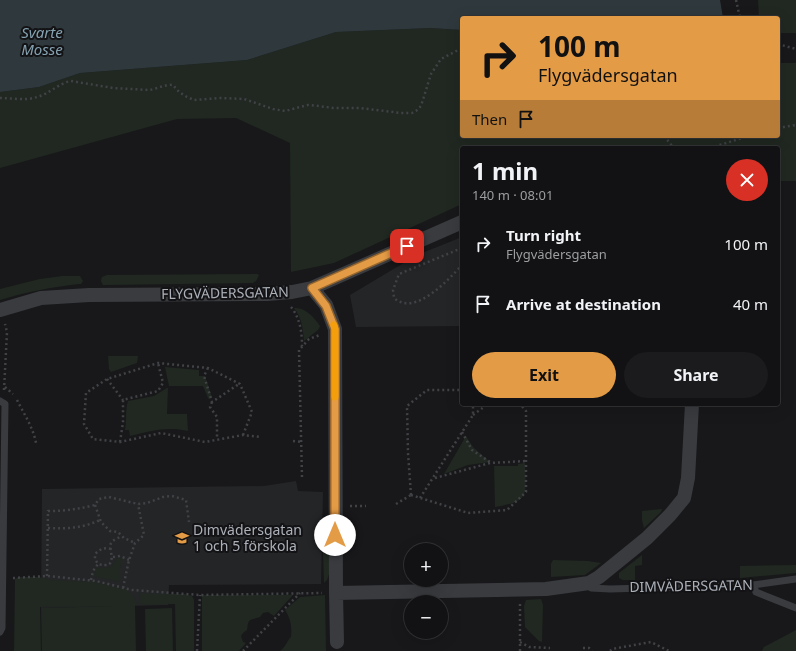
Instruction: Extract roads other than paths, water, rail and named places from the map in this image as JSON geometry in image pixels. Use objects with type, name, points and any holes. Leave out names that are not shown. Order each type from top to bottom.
[{"type":"street","name":"FLYGVÄDERSGATAN","points":[[1,310],[41,298],[89,295],[279,293],[312,288],[460,223]]},
{"type":"street","points":[[312,288],[326,306],[335,329],[337,642]]},
{"type":"street","name":"DIMVÄDERSGATAN","points":[[336,593],[546,589],[589,583],[599,577],[647,538],[670,515],[684,498],[688,478],[692,406]]},
{"type":"lane","points":[[0,632],[2,628],[2,402]]},
{"type":"lane","name":"DIMVÄDERSGATAN","points":[[589,583],[591,588],[598,588],[753,585],[796,579]]},
{"type":"lane","points":[[753,585],[756,592],[796,608]]},
{"type":"water","name":"Svarte Mosse","points":[[0,0],[720,0],[723,16],[460,16],[460,30],[430,28],[336,32],[247,60],[80,73],[39,87],[0,92]]},
{"type":"place","name":"Dimvädersgatan 1 och 5 förskola","points":[[182,538]]}]
